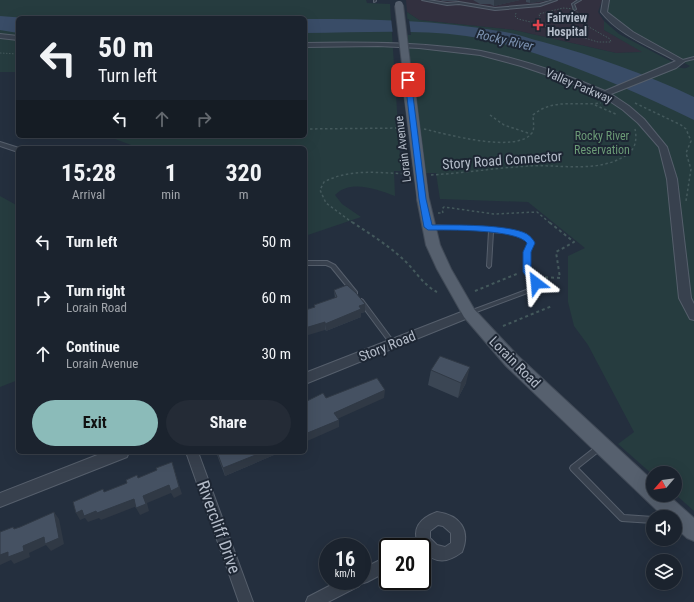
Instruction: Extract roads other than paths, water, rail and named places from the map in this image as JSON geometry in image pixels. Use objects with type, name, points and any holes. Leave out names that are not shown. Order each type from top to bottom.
[{"type":"main road","name":"Lorain Avenue","points":[[399,3],[422,199]]},
{"type":"main road","name":"Lorain Road","points":[[422,199],[433,245],[468,313],[512,361],[646,488]]},
{"type":"main road","name":"Lorain Road","points":[[682,524],[694,531]]},
{"type":"street","points":[[606,0],[604,12],[613,23],[628,33],[681,61]]},
{"type":"street","points":[[0,36],[16,38]]},
{"type":"street","name":"Valley Parkway","points":[[307,46],[352,44],[419,46],[480,54],[546,71],[626,108],[641,121],[663,147],[672,179],[685,298],[694,316]]},
{"type":"street","points":[[603,98],[616,90],[673,66],[681,61]]},
{"type":"street","points":[[0,144],[16,149]]},
{"type":"street","name":"Story Road","points":[[307,378],[468,313]]},
{"type":"street","points":[[0,500],[117,454]]},
{"type":"street","name":"Rivercliff Drive","points":[[193,454],[246,602]]},
{"type":"street","points":[[314,602],[337,590]]},
{"type":"lane","points":[[423,0],[447,4],[459,3],[495,10],[540,4],[556,0]]},
{"type":"lane","points":[[575,9],[573,4],[580,0]]},
{"type":"lane","points":[[681,61],[694,58]]},
{"type":"lane","points":[[428,227],[490,230],[515,233],[529,240],[531,243],[527,252],[527,272],[537,286],[536,288],[468,313]]},
{"type":"lane","points":[[489,266],[490,230]]},
{"type":"lane","points":[[307,263],[327,263],[338,270],[393,344]]},
{"type":"lane","points":[[602,446],[573,468],[622,518],[646,520]]},
{"type":"water","points":[[0,16],[16,17],[16,33],[0,30]]},
{"type":"water","name":"Rocky River","points":[[307,19],[380,20],[430,23],[480,28],[515,34],[582,53],[620,66],[694,97],[694,120],[597,76],[511,46],[475,37],[446,34],[386,32],[307,33]]},
{"type":"place","name":"Fairview Hospital","points":[[538,25]]},
{"type":"park label","name":"Rocky River Reservation","points":[[602,143]]}]
